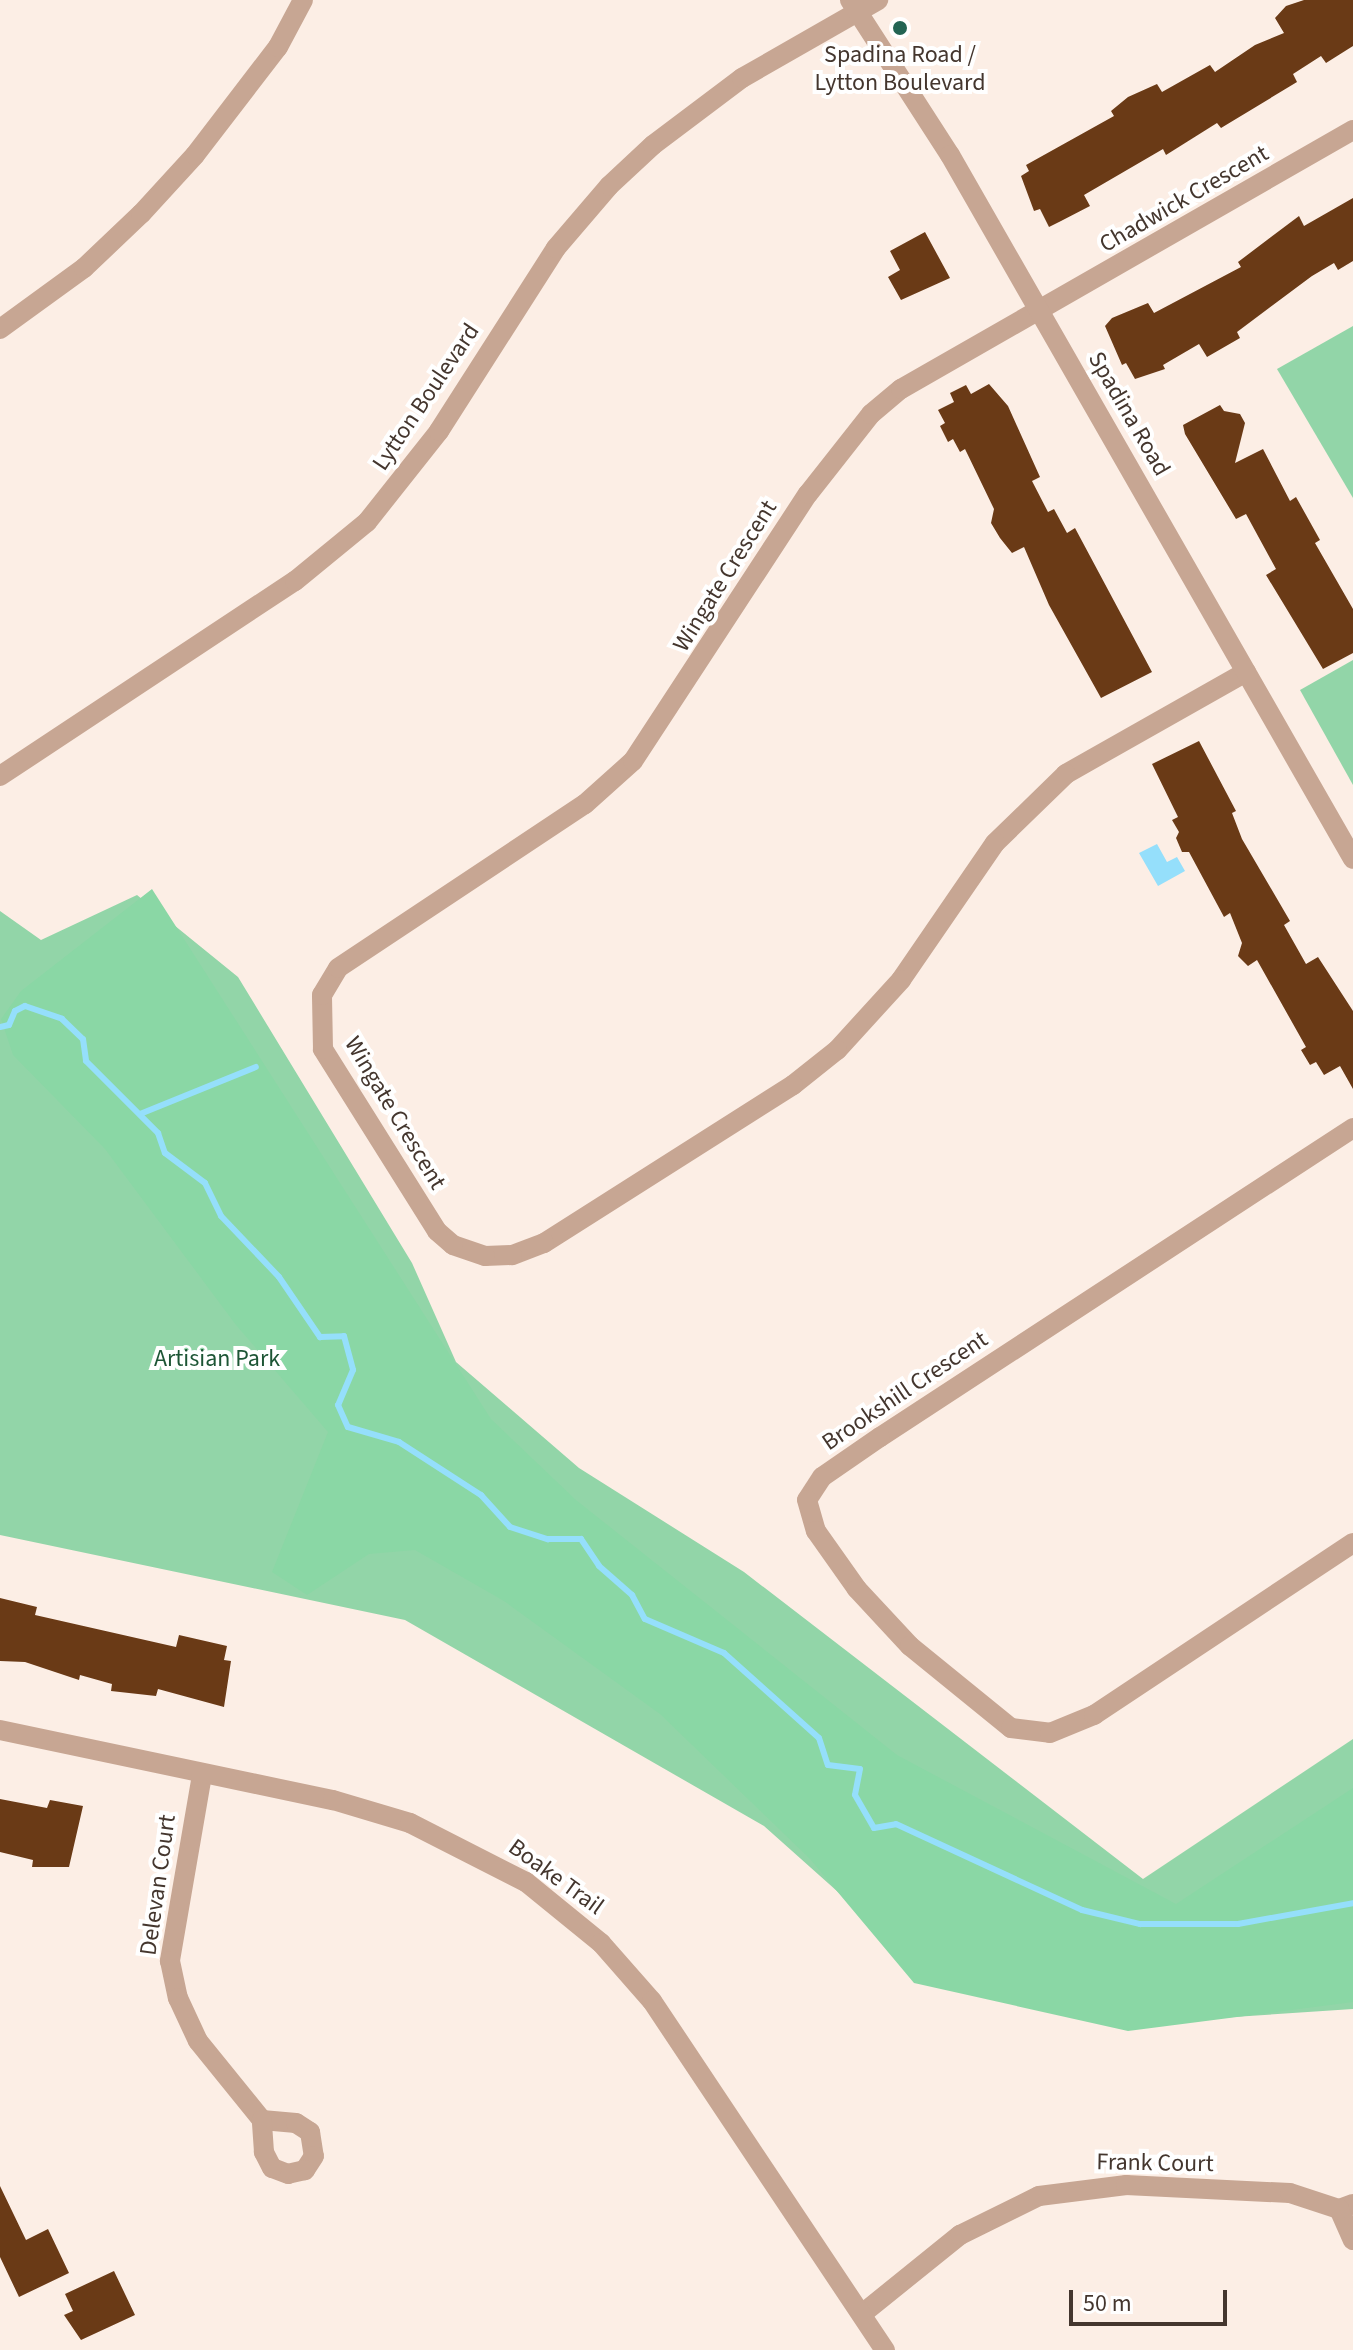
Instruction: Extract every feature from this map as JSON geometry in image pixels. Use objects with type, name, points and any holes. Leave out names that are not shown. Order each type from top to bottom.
[{"type":"street","points":[[0,329],[84,268],[141,214],[195,155],[278,47],[303,0]]},
{"type":"street","name":"Lytton Boulevard","points":[[0,776],[295,581],[367,522],[439,431],[556,248],[609,186],[653,145],[742,78],[854,6],[878,0]]},
{"type":"street","name":"Spadina Road","points":[[854,6],[950,155],[1353,859]]},
{"type":"street","name":"Chadwick Crescent","points":[[1040,312],[1353,130]]},
{"type":"street","name":"Wingate Crescent","points":[[1040,312],[901,389],[871,414],[808,494],[633,761],[585,804],[338,968],[322,995],[323,1049],[445,1238],[485,1256],[512,1255],[544,1243],[793,1085],[837,1050],[901,980],[995,843],[1066,774],[1246,672]]},
{"type":"street","name":"Brookshill Crescent","points":[[1353,1128],[880,1437],[822,1477],[807,1500],[816,1531],[881,1617],[981,1706],[1011,1728],[1029,1731],[1061,1730],[1094,1715],[1353,1543]]},
{"type":"street","name":"Boake Trail","points":[[0,1730],[202,1775],[333,1800],[410,1823],[489,1859],[564,1911],[652,2001],[885,2350]]},
{"type":"street","name":"Delevan Court","points":[[202,1775],[170,1961],[178,1998],[198,2041],[262,2120]]},
{"type":"street","name":"Frank Court","points":[[862,2314],[960,2235],[1039,2196],[1126,2185],[1290,2193],[1346,2207],[1353,2240]]},
{"type":"green space","points":[[1353,326],[1353,498],[1277,369]]},
{"type":"green space","points":[[1353,660],[1353,785],[1300,690]]},
{"type":"green space","points":[[152,889],[491,1419],[576,1500],[897,1755],[1176,1904],[1353,1788],[1353,2002],[1128,2031],[914,1983],[810,1859],[660,1714],[504,1601],[415,1550],[369,1554],[307,1595],[272,1572],[328,1432],[236,1325],[105,1149],[13,1055],[1,1019],[21,991]]},
{"type":"green space","name":"Artisian Park","points":[[137,895],[238,977],[412,1263],[456,1362],[579,1468],[744,1572],[1143,1879],[1353,1739],[1353,2009],[1127,2024],[921,1966],[764,1826],[405,1620],[0,1535],[0,911],[41,940]]},
{"type":"water","points":[[1157,844],[1167,862],[1177,857],[1185,871],[1158,886],[1139,853]]},
{"type":"building","points":[[1304,0],[1353,0],[1353,46],[1326,63],[1321,56],[1293,74],[1297,82],[1221,128],[1217,123],[1166,155],[1163,149],[1084,195],[1090,206],[1061,221],[1049,227],[1040,209],[1034,211],[1021,176],[1029,171],[1026,165],[1114,116],[1111,111],[1128,97],[1157,84],[1162,92],[1210,65],[1215,72],[1255,45],[1284,33],[1275,18],[1286,6]]},
{"type":"building","points":[[1353,198],[1353,261],[1338,270],[1334,263],[1312,276],[1237,332],[1240,338],[1207,357],[1199,344],[1163,365],[1165,369],[1135,379],[1126,363],[1122,365],[1105,326],[1112,318],[1148,303],[1154,313],[1241,267],[1238,262],[1299,216],[1304,226]]},
{"type":"building","points":[[925,232],[950,278],[901,300],[888,277],[900,270],[890,251]]},
{"type":"building","points":[[989,384],[1008,406],[1040,477],[1032,481],[1048,512],[1054,509],[1067,533],[1075,528],[1152,672],[1101,698],[1049,605],[1024,547],[1012,553],[1000,538],[991,523],[994,509],[965,449],[960,452],[953,439],[948,442],[940,426],[945,423],[938,410],[954,402],[950,393],[966,385],[971,394]]},
{"type":"building","points":[[1220,405],[1224,411],[1240,414],[1245,423],[1235,463],[1263,449],[1290,501],[1296,497],[1320,540],[1315,543],[1353,609],[1353,653],[1323,669],[1266,575],[1276,569],[1246,514],[1236,519],[1185,434],[1183,425]]},
{"type":"building","points":[[1199,741],[1236,811],[1232,813],[1242,839],[1290,921],[1284,925],[1306,964],[1318,957],[1353,1011],[1353,1089],[1340,1066],[1324,1075],[1316,1062],[1310,1065],[1301,1050],[1306,1047],[1257,960],[1248,966],[1238,956],[1242,943],[1230,913],[1224,917],[1189,852],[1182,852],[1176,838],[1179,832],[1172,820],[1178,817],[1152,764]]},
{"type":"building","points":[[0,1598],[37,1607],[35,1615],[176,1647],[179,1635],[227,1646],[224,1660],[231,1661],[224,1707],[158,1689],[156,1696],[111,1691],[112,1684],[80,1675],[79,1680],[25,1662],[0,1661]]},
{"type":"building","points":[[0,1799],[47,1808],[50,1800],[83,1806],[69,1867],[32,1867],[33,1860],[0,1852]]},
{"type":"building","points":[[0,2186],[26,2240],[48,2229],[69,2273],[19,2297],[0,2257]]},
{"type":"building","points":[[114,2271],[135,2315],[81,2340],[64,2315],[73,2311],[65,2294]]},
{"type":"waterway","points":[[0,1027],[9,1025],[15,1011],[25,1006],[62,1019],[83,1039],[86,1061],[158,1133],[165,1153],[205,1183],[221,1216],[279,1277],[320,1337],[344,1336],[353,1370],[338,1405],[348,1427],[399,1442],[481,1495],[510,1527],[548,1539],[581,1539],[599,1566],[632,1595],[645,1619],[724,1653],[819,1738],[828,1765],[860,1769],[855,1795],[874,1828],[896,1824],[1082,1910],[1140,1924],[1238,1924],[1353,1903]]},
{"type":"waterway","points":[[140,1114],[256,1067]]},
{"type":"place","name":"Spadina Road / Lytton Boulevard","points":[[900,28]]}]
